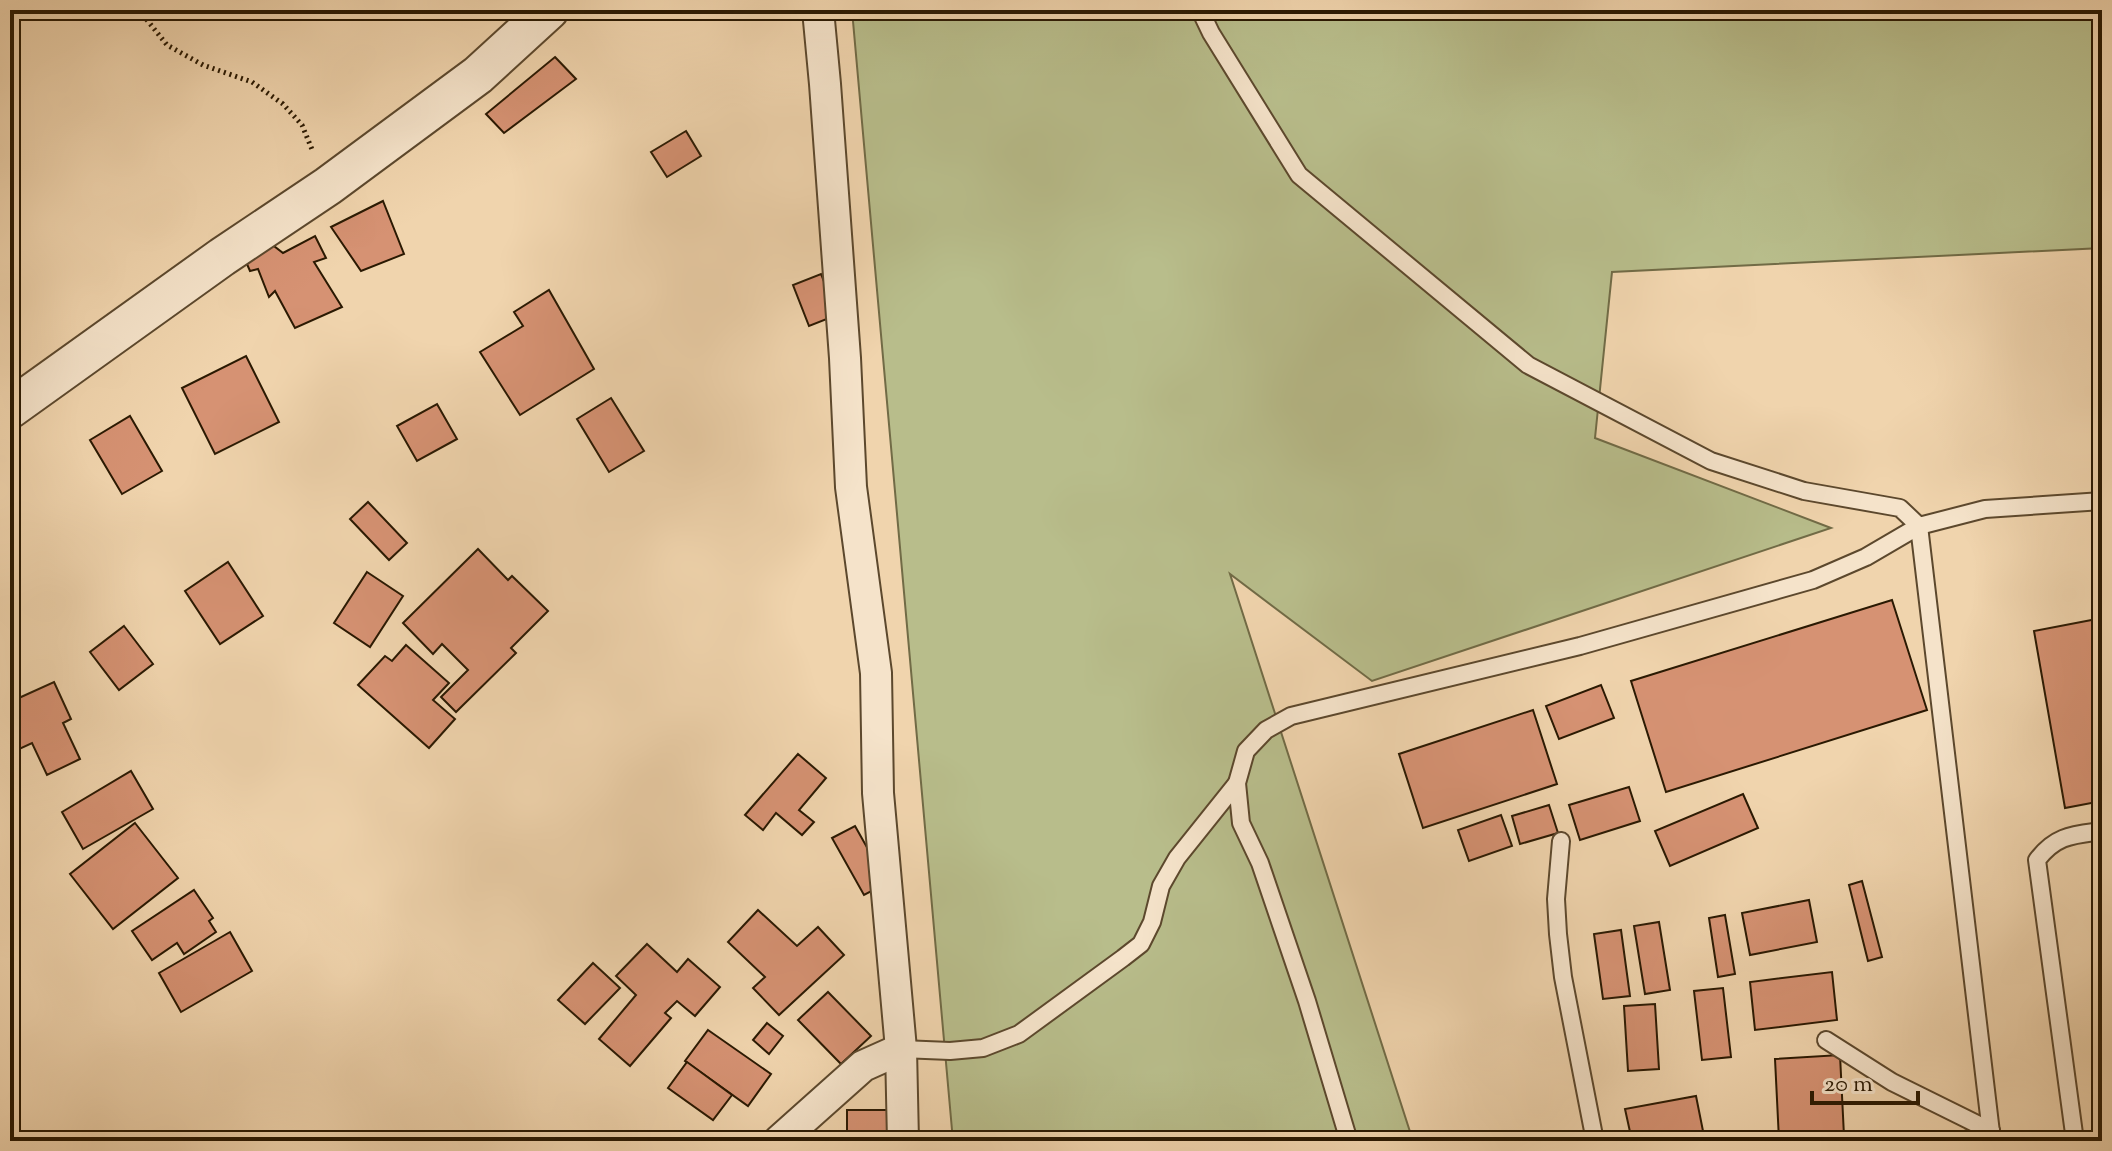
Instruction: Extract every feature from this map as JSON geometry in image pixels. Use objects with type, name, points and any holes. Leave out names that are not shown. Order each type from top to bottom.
[{"type":"street","points":[[10,409],[222,257],[328,186],[478,75],[549,10]]},
{"type":"street","points":[[818,10],[845,358],[851,487],[876,673],[878,793],[901,1049],[903,1141]]},
{"type":"street","points":[[779,1141],[863,1066],[901,1049]]},
{"type":"lane","points":[[1200,10],[1211,33],[1299,175],[1528,365],[1711,461],[1804,491],[1900,508],[1919,526],[1991,1136]]},
{"type":"lane","points":[[1349,1141],[1307,1001],[1260,863],[1241,823],[1237,783],[1246,751],[1266,730],[1291,716],[1580,646],[1813,580],[1866,557],[1919,526],[1985,509],[2102,501]]},
{"type":"lane","points":[[901,1049],[950,1051],[983,1048],[1019,1034],[1141,944],[1152,922],[1161,886],[1177,858],[1237,783]]},
{"type":"lane","points":[[2075,1141],[2037,860],[2048,845],[2067,836],[2102,831]]},
{"type":"lane","points":[[1561,841],[1556,899],[1558,934],[1563,977],[1595,1141]]},
{"type":"lane","points":[[1826,1040],[1892,1082],[1991,1136]]},
{"type":"lane","points":[[1963,1141],[1991,1136]]},
{"type":"path","points":[[139,10],[167,45],[203,65],[252,82],[283,104],[302,125],[328,186]]},
{"type":"green space","points":[[852,10],[2102,10],[2102,248],[1612,272],[1595,438],[1831,528],[1372,681],[1230,574],[1413,1141],[953,1141]]},
{"type":"building","points":[[555,57],[576,79],[504,133],[486,114]]},
{"type":"building","points":[[686,131],[701,156],[667,177],[651,152]]},
{"type":"building","points":[[383,201],[404,254],[361,271],[331,227]]},
{"type":"building","points":[[315,236],[326,258],[314,262],[342,307],[295,328],[275,291],[269,297],[258,269],[250,271],[243,255],[270,243],[283,253]]},
{"type":"building","points":[[821,274],[837,315],[809,326],[793,285]]},
{"type":"building","points":[[549,290],[594,369],[520,415],[480,352],[523,326],[514,312]]},
{"type":"building","points":[[246,356],[279,422],[215,454],[182,388]]},
{"type":"building","points":[[611,398],[644,451],[609,472],[577,419]]},
{"type":"building","points":[[437,404],[457,439],[417,461],[397,426]]},
{"type":"building","points":[[130,416],[162,471],[122,494],[90,440]]},
{"type":"building","points":[[368,502],[407,543],[389,560],[350,519]]},
{"type":"building","points":[[478,549],[508,580],[512,576],[548,611],[511,648],[516,653],[456,712],[441,697],[468,670],[442,644],[433,654],[403,623]]},
{"type":"building","points":[[228,562],[263,616],[220,644],[185,591]]},
{"type":"building","points":[[367,572],[403,596],[370,647],[334,623]]},
{"type":"building","points":[[1892,600],[1927,710],[1666,792],[1631,681]]},
{"type":"building","points":[[2102,618],[2102,801],[2065,808],[2034,631]]},
{"type":"building","points":[[124,626],[153,664],[119,690],[90,652]]},
{"type":"building","points":[[406,645],[449,683],[433,700],[455,719],[429,748],[358,685],[385,656],[392,661]]},
{"type":"building","points":[[54,682],[71,719],[63,723],[80,759],[47,775],[32,743],[15,751],[10,740],[10,723],[14,721],[10,702]]},
{"type":"building","points":[[1601,685],[1614,718],[1559,739],[1546,706]]},
{"type":"building","points":[[1533,710],[1557,784],[1423,828],[1399,754]]},
{"type":"building","points":[[798,754],[826,778],[799,810],[814,822],[802,835],[776,813],[763,830],[745,815]]},
{"type":"building","points":[[131,771],[153,809],[83,849],[62,812]]},
{"type":"building","points":[[1629,787],[1640,821],[1580,840],[1569,805]]},
{"type":"building","points":[[1743,794],[1758,828],[1670,866],[1655,831]]},
{"type":"building","points":[[1549,805],[1558,833],[1520,844],[1512,816]]},
{"type":"building","points":[[1501,815],[1512,846],[1469,861],[1458,830]]},
{"type":"building","points":[[135,823],[178,878],[113,929],[70,874]]},
{"type":"building","points":[[855,826],[887,883],[864,895],[832,838]]},
{"type":"building","points":[[1862,881],[1882,957],[1868,961],[1849,885]]},
{"type":"building","points":[[194,890],[213,918],[209,921],[216,932],[184,954],[177,943],[152,960],[132,931]]},
{"type":"building","points":[[1809,900],[1817,942],[1750,955],[1742,913]]},
{"type":"building","points":[[758,910],[797,946],[818,927],[844,955],[779,1015],[753,988],[765,977],[728,942]]},
{"type":"building","points":[[1725,915],[1735,974],[1718,977],[1709,918]]},
{"type":"building","points":[[1659,922],[1670,990],[1645,994],[1634,926]]},
{"type":"building","points":[[1621,930],[1630,996],[1603,999],[1594,934]]},
{"type":"building","points":[[230,932],[252,971],[181,1012],[159,973]]},
{"type":"building","points":[[647,944],[677,972],[688,959],[720,987],[695,1016],[677,1001],[665,1013],[671,1018],[630,1066],[599,1039],[636,995],[616,976]]},
{"type":"building","points":[[593,963],[620,988],[585,1024],[558,1000]]},
{"type":"building","points":[[1832,972],[1837,1020],[1755,1030],[1750,982]]},
{"type":"building","points":[[1723,988],[1731,1057],[1702,1060],[1694,991]]},
{"type":"building","points":[[828,992],[871,1036],[841,1064],[798,1020]]},
{"type":"building","points":[[1655,1004],[1659,1069],[1628,1071],[1624,1006]]},
{"type":"building","points":[[767,1023],[783,1036],[769,1054],[753,1040]]},
{"type":"building","points":[[708,1030],[771,1074],[748,1106],[685,1061]]},
{"type":"building","points":[[1840,1055],[1844,1136],[1779,1140],[1775,1059]]},
{"type":"building","points":[[687,1062],[732,1095],[713,1120],[668,1088]]},
{"type":"building","points":[[1696,1096],[1705,1141],[1632,1141],[1625,1109]]},
{"type":"building","points":[[847,1110],[889,1110],[889,1141],[847,1141]]},
{"type":"building","points":[[797,1134],[840,1141],[796,1141]]}]
